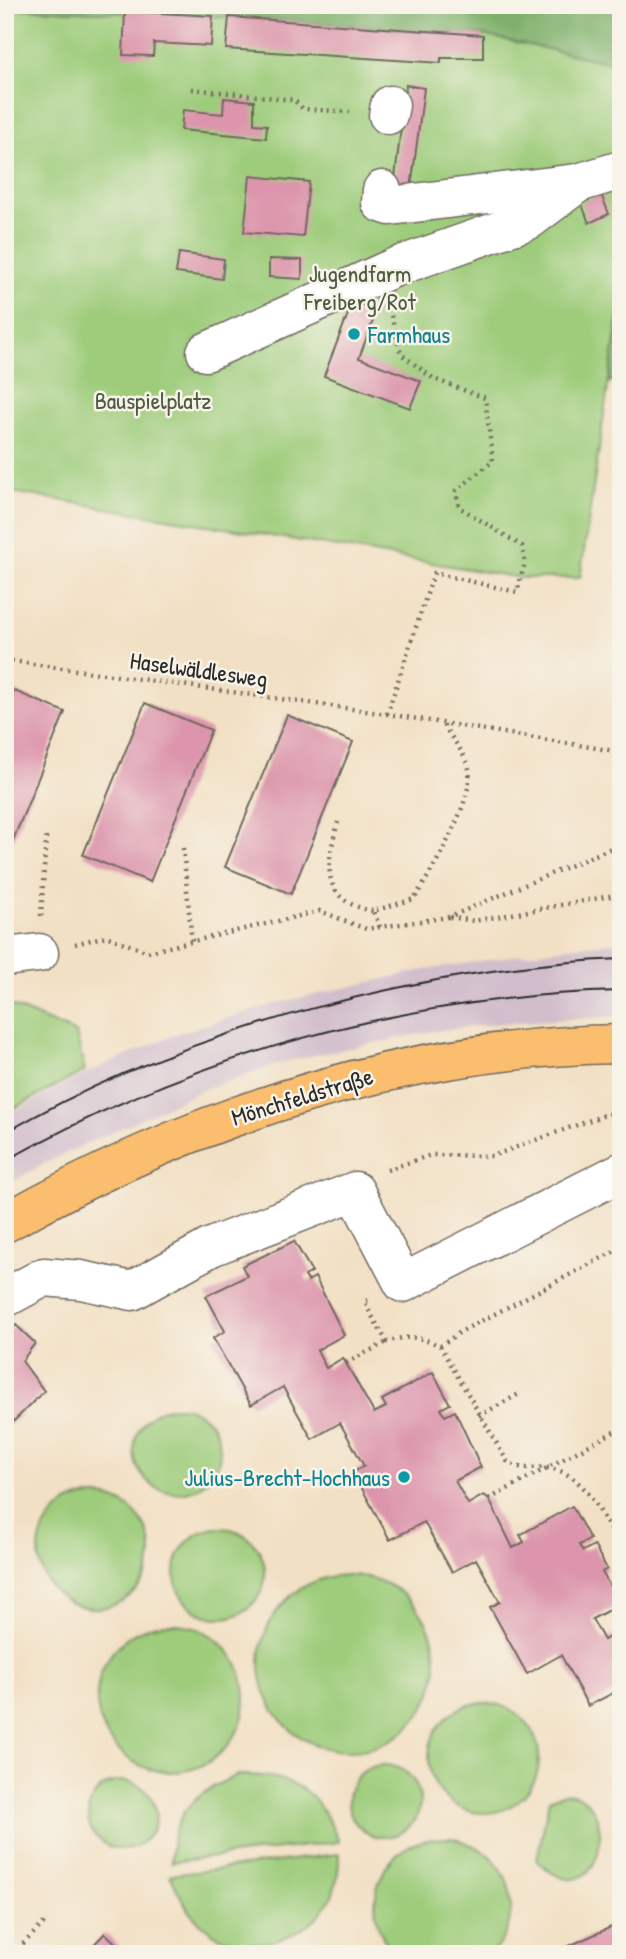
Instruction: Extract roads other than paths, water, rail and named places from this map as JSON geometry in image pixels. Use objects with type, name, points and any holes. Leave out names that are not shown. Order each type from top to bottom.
[{"type":"main road","name":"Mönchfeldstraße","points":[[5,1223],[83,1180],[195,1129],[292,1096],[384,1072],[466,1057],[575,1045],[621,1044]]},
{"type":"lane","points":[[382,190],[381,203],[390,206],[578,183],[621,170]]},
{"type":"lane","points":[[206,352],[393,268],[529,220],[578,183]]},
{"type":"lane","points":[[5,1298],[44,1277],[81,1280],[132,1291],[211,1247],[355,1191],[403,1283],[621,1172]]},
{"type":"tram line","points":[[5,1133],[73,1097],[146,1064],[303,1011],[465,975],[621,959]]},
{"type":"tram line","points":[[5,1161],[77,1123],[151,1090],[302,1038],[380,1019],[460,1005],[540,995],[621,991]]},
{"type":"place","name":"Farmhaus","points":[[354,334]]},
{"type":"place","name":"Julius-Brecht-Hochhaus","points":[[404,1477]]},
{"type":"park label","name":"Jugendfarm Freiberg/Rot","points":[[360,287]]},
{"type":"park label","name":"Bauspielplatz","points":[[153,400]]}]
